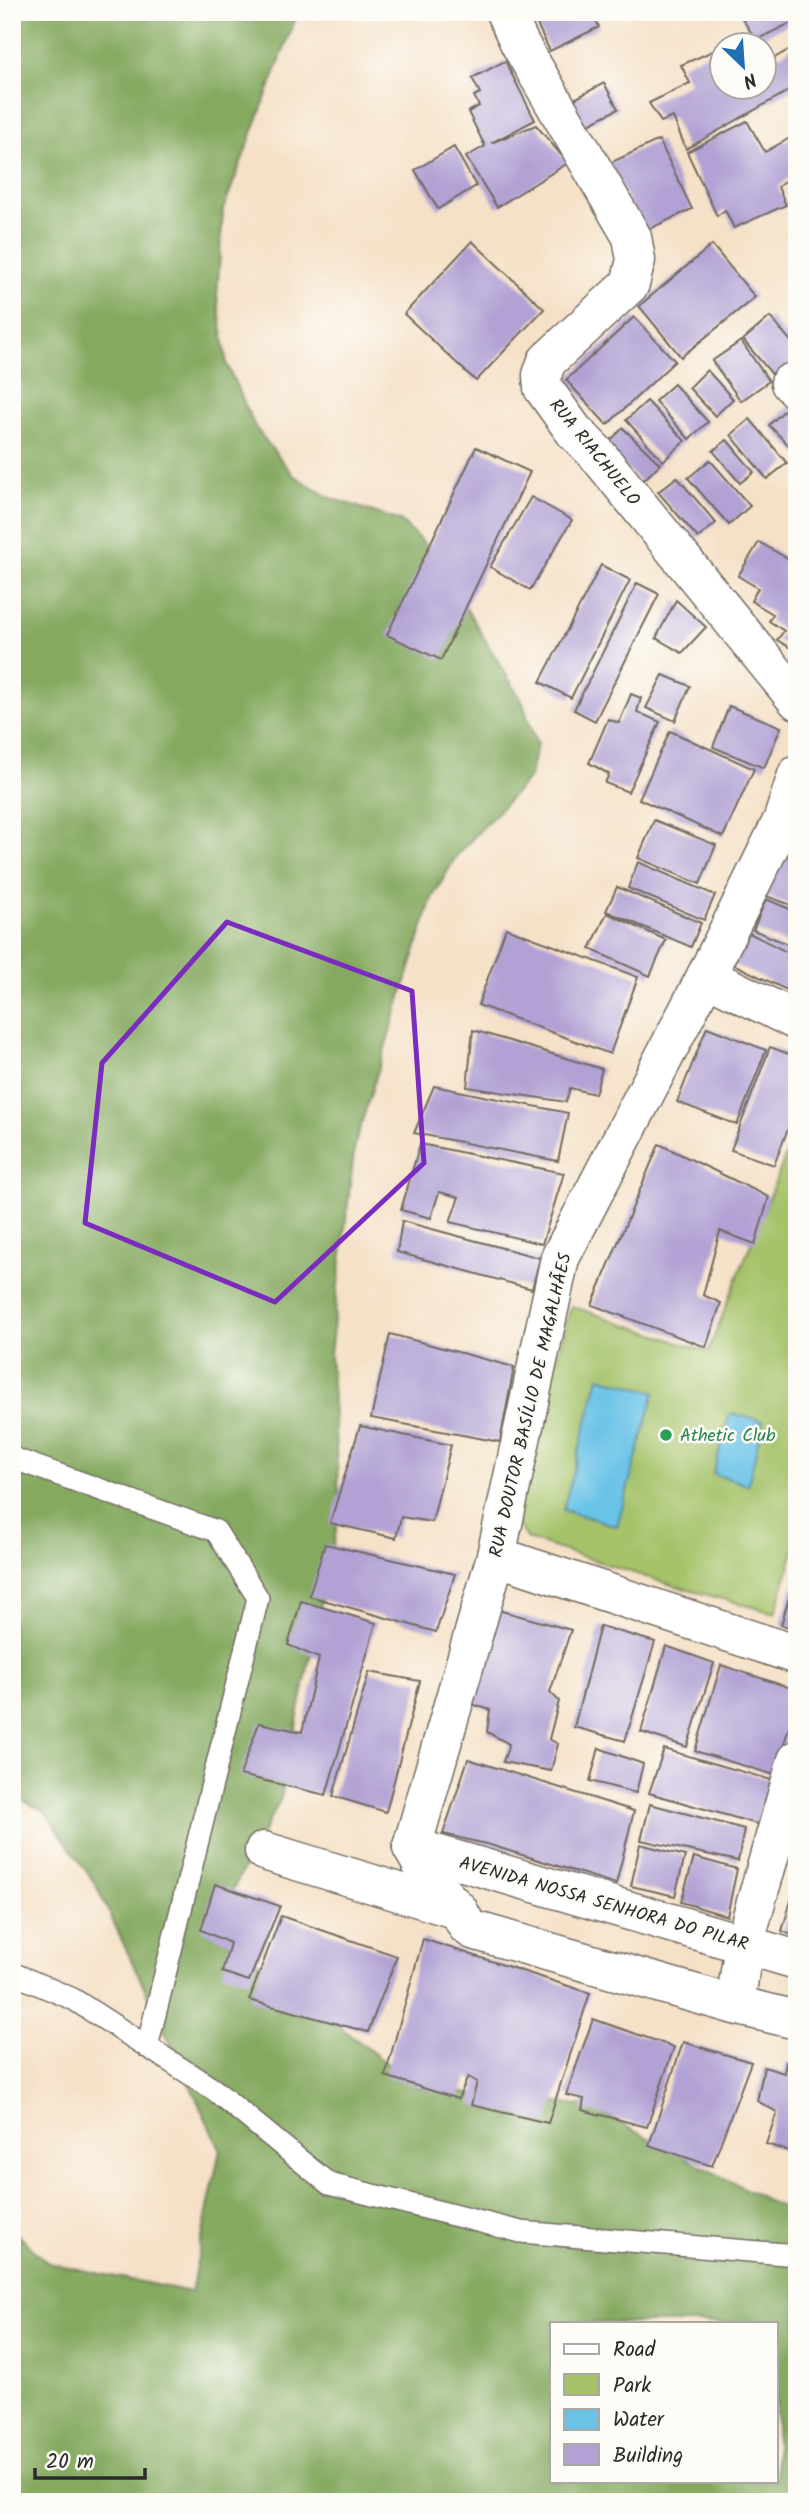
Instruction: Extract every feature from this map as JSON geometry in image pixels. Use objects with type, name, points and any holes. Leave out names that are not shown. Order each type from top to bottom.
[{"type":"street","name":"RUA RIACHUELO","points":[[505,12],[520,44],[632,237],[636,260],[630,284],[547,360],[542,375],[543,388],[574,431],[596,453],[797,700]]},
{"type":"street","name":"RUA DOUTOR BASÍLIO DE MAGALHÃES","points":[[412,1847],[496,1556],[560,1258],[706,976],[783,819],[797,775]]},
{"type":"street","points":[[706,976],[797,1020]]},
{"type":"street","points":[[496,1556],[797,1655]]},
{"type":"street","points":[[735,2005],[744,1944],[797,1760]]},
{"type":"street","points":[[412,1847],[432,1882],[466,1920]]},
{"type":"street","name":"AVENIDA NOSSA SENHORA DO PILAR","points":[[412,1847],[797,1960]]},
{"type":"street","points":[[264,1851],[466,1920],[735,2005],[797,2020]]},
{"type":"lane","points":[[12,1458],[216,1531],[258,1598],[147,2047]]},
{"type":"lane","points":[[12,1973],[73,1999],[213,2089],[329,2184],[521,2232],[797,2255]]},
{"type":"highlighted area","points":[[227,922],[412,991],[424,1163],[275,1302],[85,1223],[102,1063]]},
{"type":"green space","points":[[12,12],[298,12],[223,210],[217,295],[227,365],[255,427],[293,475],[328,497],[400,521],[431,550],[522,701],[537,744],[529,778],[457,855],[432,898],[355,1144],[330,1354],[340,1512],[281,1798],[213,1927],[418,2088],[587,2106],[797,2216],[797,2502],[12,2502],[12,2230],[48,2263],[191,2292],[220,2149],[96,1885],[45,1812],[12,1795],[12,1127],[17,1121],[12,1118]]},
{"type":"green space","name":"Athetic Club","points":[[797,1127],[797,1541],[775,1613],[678,1587],[527,1539],[513,1518],[571,1306],[708,1352]]},
{"type":"water","points":[[599,1377],[655,1392],[617,1526],[563,1510]]},
{"type":"water","points":[[730,1413],[763,1421],[748,1485],[713,1474]]},
{"type":"building","points":[[531,12],[592,12],[599,27],[550,51]]},
{"type":"building","points":[[751,12],[797,12],[797,20],[772,32],[751,32],[741,17]]},
{"type":"building","points":[[797,45],[797,86],[778,97],[778,56]]},
{"type":"building","points":[[708,53],[708,102],[769,102],[686,149],[673,117],[661,122],[649,103],[690,83],[681,65]]},
{"type":"building","points":[[505,61],[535,120],[491,143],[536,125],[568,163],[497,207],[466,157],[485,146],[468,112],[479,106],[474,96],[480,93],[472,78]]},
{"type":"building","points":[[604,83],[618,109],[585,126],[571,101]]},
{"type":"building","points":[[747,121],[765,152],[797,134],[797,170],[778,187],[786,205],[734,228],[725,210],[717,216],[687,152]]},
{"type":"building","points":[[659,140],[692,209],[643,232],[610,163]]},
{"type":"building","points":[[454,147],[476,186],[438,209],[415,170]]},
{"type":"building","points":[[472,241],[544,309],[476,381],[404,314]]},
{"type":"building","points":[[712,245],[755,297],[681,357],[639,306]]},
{"type":"building","points":[[634,317],[675,361],[607,425],[566,380]]},
{"type":"building","points":[[770,317],[797,348],[797,363],[777,380],[743,340]]},
{"type":"building","points":[[741,341],[769,381],[741,401],[712,361]]},
{"type":"building","points":[[707,370],[733,399],[715,416],[689,388]]},
{"type":"building","points":[[674,384],[708,422],[689,439],[655,401]]},
{"type":"building","points":[[647,401],[685,441],[663,461],[626,420]]},
{"type":"building","points":[[794,401],[797,404],[797,454],[769,425]]},
{"type":"building","points":[[750,419],[787,463],[767,479],[731,435]]},
{"type":"building","points":[[623,428],[660,464],[641,483],[604,447]]},
{"type":"building","points":[[727,440],[754,472],[740,483],[713,451]]},
{"type":"building","points":[[476,447],[530,472],[441,660],[387,635]]},
{"type":"building","points":[[710,460],[750,506],[729,525],[688,478]]},
{"type":"building","points":[[677,477],[716,523],[698,538],[658,492]]},
{"type":"building","points":[[531,497],[572,520],[530,590],[490,567]]},
{"type":"building","points":[[759,542],[797,564],[797,652],[777,640],[784,631],[769,621],[773,614],[751,601],[758,588],[738,576]]},
{"type":"building","points":[[601,565],[630,580],[571,698],[540,682]]},
{"type":"building","points":[[637,583],[659,594],[595,721],[574,710]]},
{"type":"building","points":[[676,600],[706,627],[682,653],[656,638]]},
{"type":"building","points":[[663,675],[690,686],[675,721],[646,708]]},
{"type":"building","points":[[631,694],[641,698],[637,712],[660,722],[628,792],[605,783],[609,774],[589,763],[608,719],[619,723]]},
{"type":"building","points":[[729,706],[781,727],[764,768],[713,747]]},
{"type":"building","points":[[670,731],[754,769],[723,837],[639,799]]},
{"type":"building","points":[[654,820],[716,845],[700,884],[638,858]]},
{"type":"building","points":[[797,841],[797,858],[791,856]]},
{"type":"building","points":[[782,854],[797,859],[797,907],[766,896]]},
{"type":"building","points":[[638,862],[715,895],[704,920],[628,888]]},
{"type":"building","points":[[617,887],[701,923],[691,947],[606,911]]},
{"type":"building","points":[[766,899],[797,912],[797,948],[753,930]]},
{"type":"building","points":[[607,913],[666,940],[650,976],[590,949]]},
{"type":"building","points":[[506,928],[638,977],[610,1054],[478,1005]]},
{"type":"building","points":[[749,933],[797,957],[797,995],[733,964]]},
{"type":"building","points":[[707,1027],[766,1050],[737,1125],[677,1102]]},
{"type":"building","points":[[473,1030],[602,1069],[595,1094],[570,1088],[566,1102],[467,1087]]},
{"type":"building","points":[[770,1047],[797,1057],[797,1105],[774,1165],[731,1150]]},
{"type":"building","points":[[434,1086],[568,1113],[558,1161],[414,1133]]},
{"type":"building","points":[[420,1144],[564,1173],[542,1244],[450,1222],[459,1197],[439,1192],[431,1218],[401,1210]]},
{"type":"building","points":[[659,1144],[769,1197],[755,1244],[720,1231],[703,1295],[721,1303],[706,1347],[592,1305]]},
{"type":"building","points":[[402,1221],[540,1258],[532,1289],[397,1252]]},
{"type":"building","points":[[390,1334],[514,1367],[500,1442],[371,1418]]},
{"type":"building","points":[[360,1426],[451,1445],[432,1522],[401,1517],[396,1538],[330,1523]]},
{"type":"building","points":[[325,1544],[455,1574],[436,1632],[309,1596]]},
{"type":"building","points":[[792,1587],[797,1588],[797,1629],[781,1625]]},
{"type":"building","points":[[301,1601],[376,1623],[326,1795],[240,1775],[259,1723],[302,1732],[319,1658],[288,1645]]},
{"type":"building","points":[[498,1610],[571,1630],[550,1692],[559,1701],[549,1739],[558,1744],[551,1771],[503,1762],[509,1744],[487,1732],[490,1710],[472,1704]]},
{"type":"building","points":[[600,1626],[655,1642],[625,1741],[574,1727]]},
{"type":"building","points":[[666,1646],[714,1663],[687,1747],[641,1732]]},
{"type":"building","points":[[721,1665],[797,1690],[797,1699],[783,1748],[788,1779],[695,1751]]},
{"type":"building","points":[[369,1672],[420,1681],[386,1812],[333,1796]]},
{"type":"building","points":[[599,1748],[643,1764],[636,1793],[590,1781]]},
{"type":"building","points":[[664,1749],[778,1782],[764,1826],[649,1793]]},
{"type":"building","points":[[468,1759],[634,1811],[616,1884],[490,1845],[443,1834]]},
{"type":"building","points":[[650,1804],[744,1829],[738,1861],[641,1840]]},
{"type":"building","points":[[640,1844],[685,1856],[675,1896],[631,1886]]},
{"type":"building","points":[[694,1857],[737,1869],[727,1916],[681,1902]]},
{"type":"building","points":[[215,1884],[280,1906],[249,1981],[222,1972],[230,1943],[201,1930]]},
{"type":"building","points":[[797,1885],[797,1937],[782,1931]]},
{"type":"building","points":[[281,1916],[397,1956],[368,2032],[249,2000]]},
{"type":"building","points":[[423,1939],[590,1993],[548,2123],[471,2105],[477,2082],[468,2077],[458,2099],[385,2076]]},
{"type":"building","points":[[593,2019],[674,2047],[647,2127],[582,2110],[584,2099],[566,2095]]},
{"type":"building","points":[[683,2042],[751,2062],[712,2166],[649,2145]]},
{"type":"building","points":[[786,2062],[797,2065],[797,2154],[766,2144],[777,2112],[757,2101],[764,2067],[784,2073]]},
{"type":"place","name":"Athetic Club","points":[[666,1435]]}]
